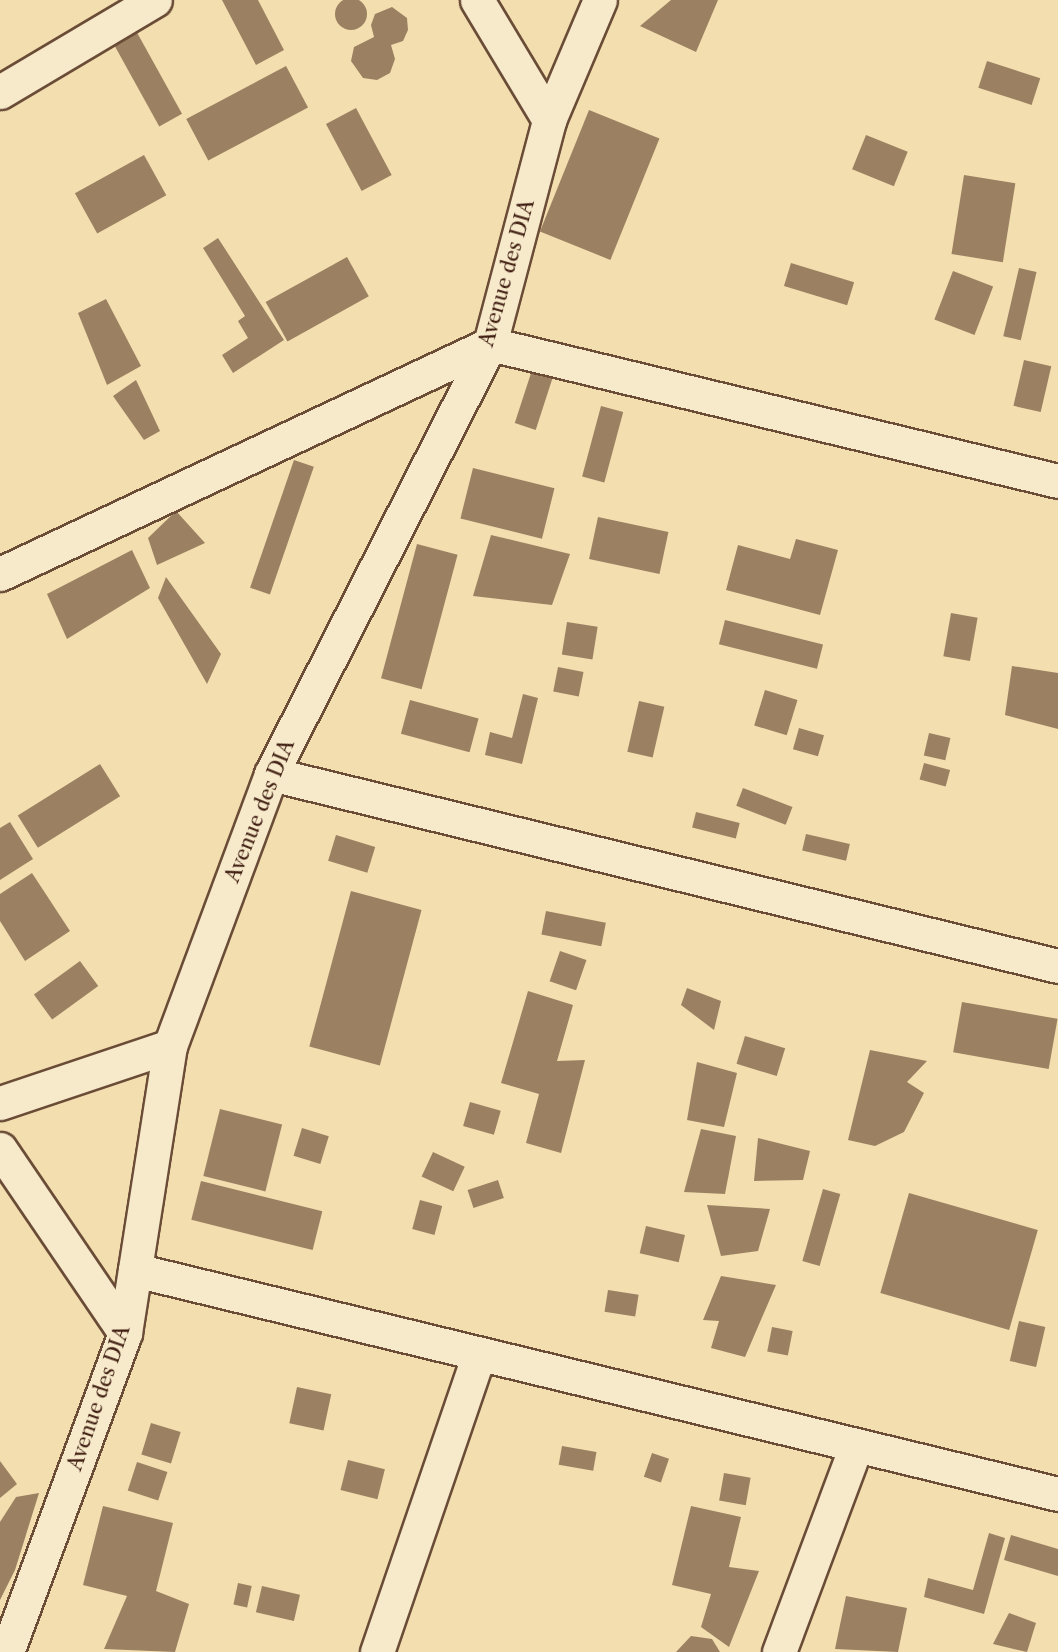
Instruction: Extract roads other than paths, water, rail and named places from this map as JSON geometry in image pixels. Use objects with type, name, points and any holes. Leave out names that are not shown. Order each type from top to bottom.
[{"type":"street","points":[[0,92],[155,0]]},
{"type":"street","points":[[477,0],[549,120]]},
{"type":"street","name":"Avenue des DIA","points":[[7,1652],[125,1333],[170,1046],[271,774],[490,344],[549,120],[600,0]]},
{"type":"street","points":[[0,574],[490,344],[1058,481]]},
{"type":"street","points":[[271,774],[1058,966]]},
{"type":"street","points":[[0,1103],[170,1046]]},
{"type":"street","points":[[0,1149],[125,1333]]},
{"type":"street","points":[[135,1270],[1058,1494]]},
{"type":"street","points":[[377,1652],[479,1354]]},
{"type":"street","points":[[779,1652],[856,1446]]}]
